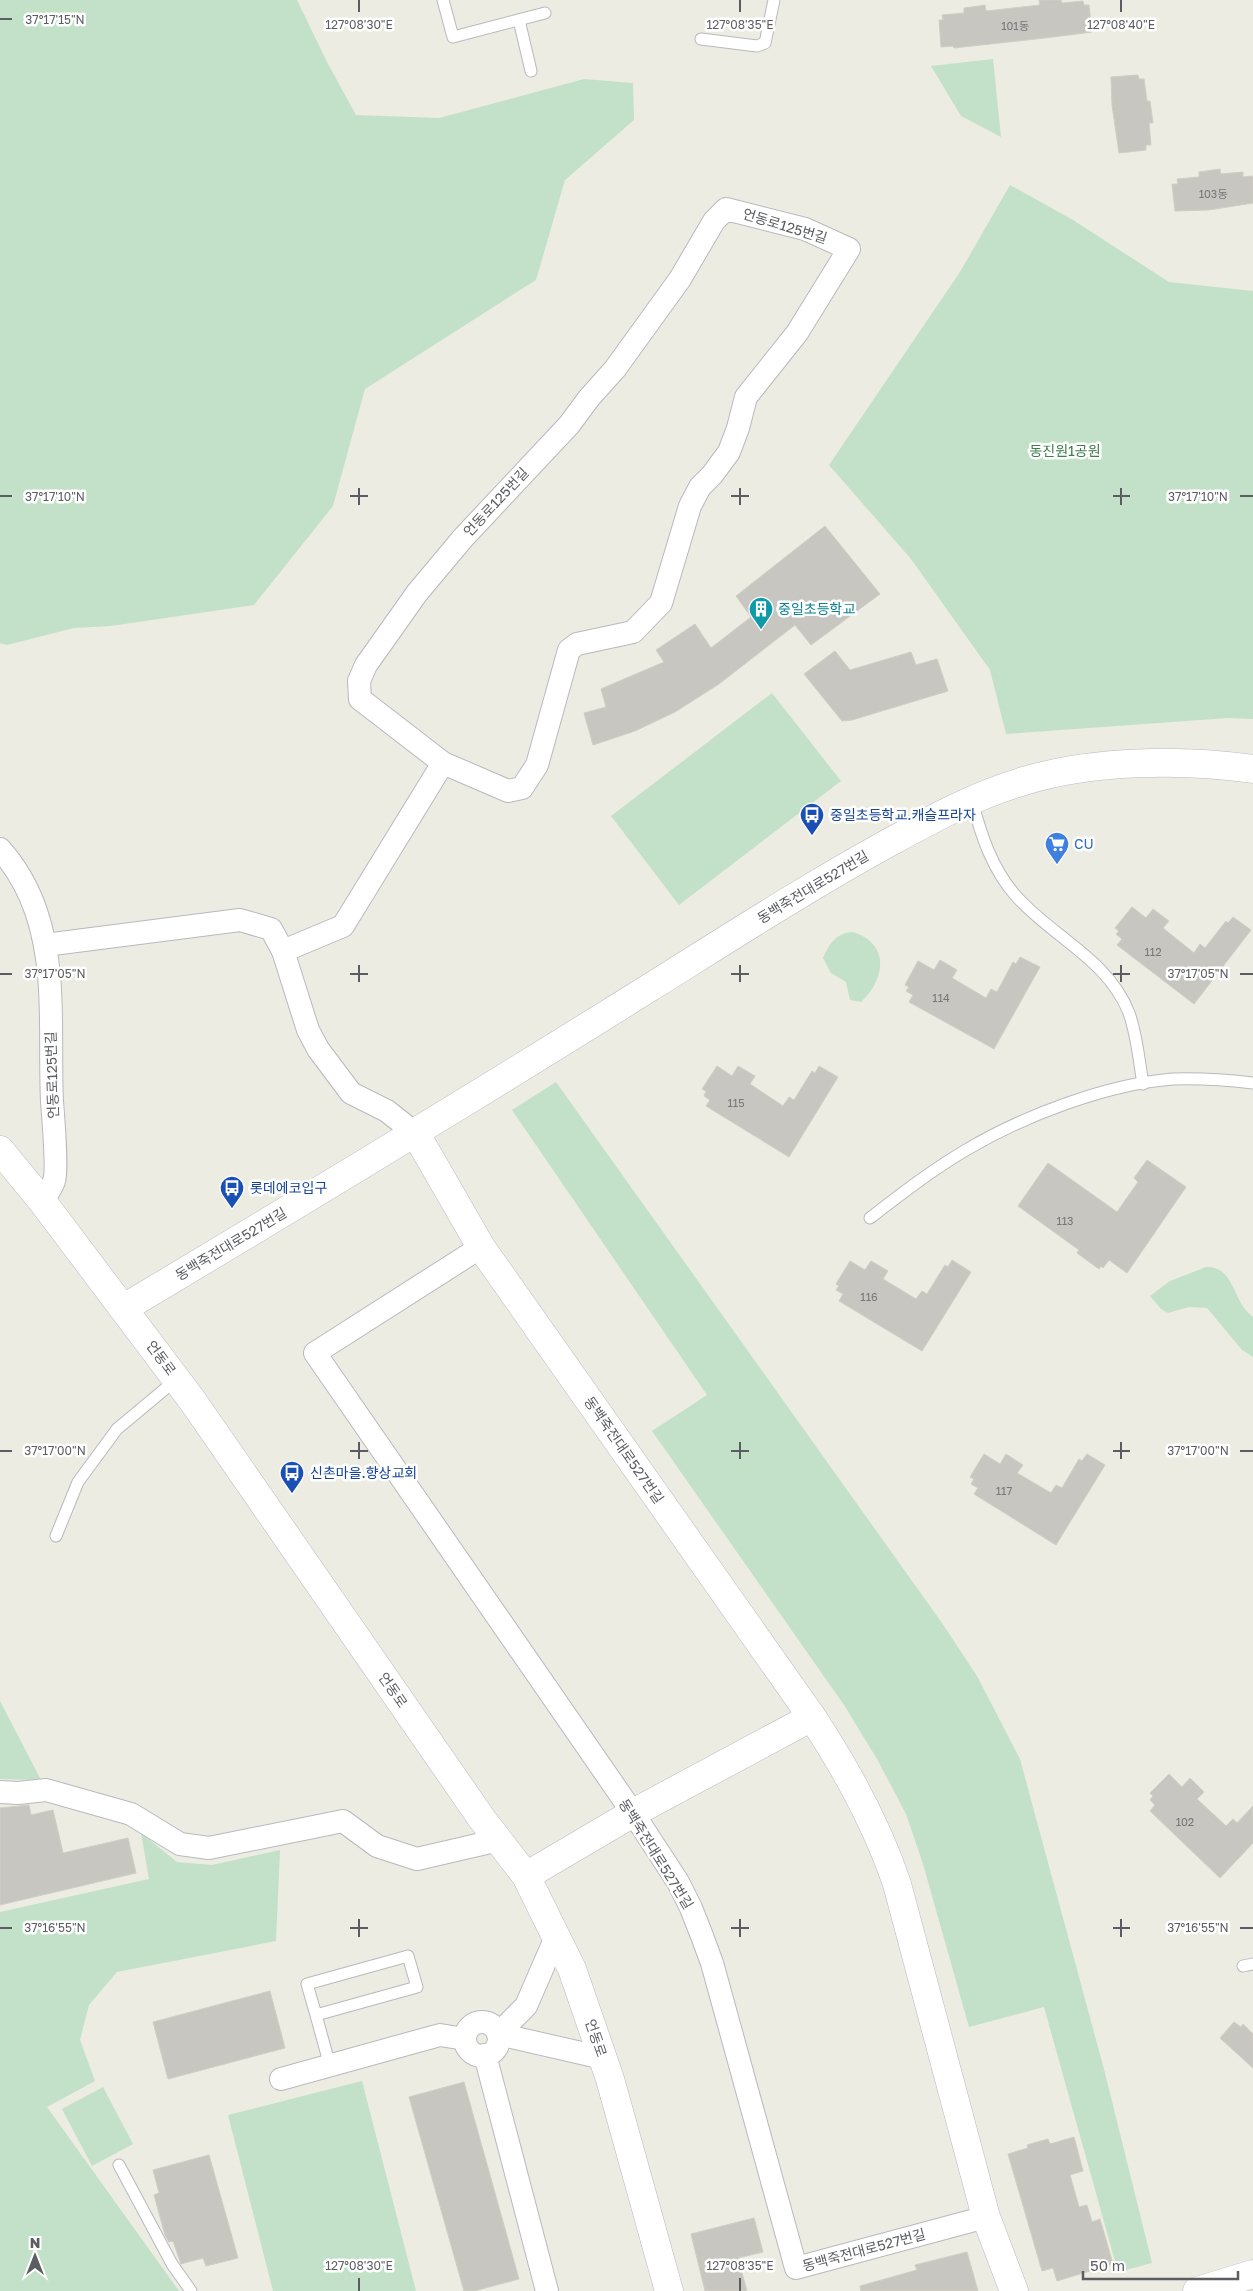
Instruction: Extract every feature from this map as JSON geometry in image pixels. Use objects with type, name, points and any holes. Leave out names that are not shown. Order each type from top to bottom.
[{"type":"street","name":"언동로125번길","points":[[726,209],[805,230],[849,249],[797,333],[746,397],[738,428],[729,452],[712,475],[700,487],[690,506],[661,603],[633,632],[577,644],[569,650],[537,765],[522,788],[508,790],[443,763],[360,699],[359,681],[366,666],[376,649],[426,581],[463,538],[569,425],[588,398],[615,369],[680,279],[714,221],[726,209]]},
{"type":"street","points":[[283,951],[343,926],[443,763]]},
{"type":"street","name":"동백죽전대로527번길","points":[[124,1308],[416,1134],[836,872],[971,799],[1026,780],[1072,771],[1132,764],[1177,763],[1253,769]]},
{"type":"street","name":"언동로125번길","points":[[0,849],[12,862],[24,883],[36,912],[45,946],[50,988],[50,1058],[55,1180],[42,1201]]},
{"type":"street","points":[[45,946],[240,920],[271,929],[283,951],[308,1030],[322,1055],[351,1093],[387,1111],[416,1134]]},
{"type":"street","name":"동백죽전대로527번길","points":[[416,1134],[481,1247],[812,1718],[855,1788],[891,1868],[986,2217],[1014,2291]]},
{"type":"street","name":"언동로","points":[[0,1150],[42,1201],[177,1379],[526,1876],[572,1969],[603,2058],[669,2291]]},
{"type":"street","name":"동백죽전대로527번길","points":[[481,1247],[314,1353],[633,1813],[678,1882],[692,1908],[712,1963],[796,2268],[986,2217]]},
{"type":"street","points":[[526,1876],[633,1813],[812,1718]]},
{"type":"street","points":[[0,1792],[18,1793],[46,1790],[131,1814],[180,1844],[209,1848],[343,1821],[377,1846],[417,1859],[499,1840]]},
{"type":"street","points":[[498,2034],[526,2006],[556,1937]]},
{"type":"street","points":[[479,2022],[491,2024],[498,2034],[498,2045],[490,2054],[478,2056],[468,2050],[465,2039],[469,2028],[479,2022]]},
{"type":"street","points":[[498,2034],[603,2058]]},
{"type":"street","points":[[281,2079],[440,2035],[465,2039]]},
{"type":"street","points":[[485,2055],[547,2291]]},
{"type":"street","points":[[1197,2291],[1253,2274]]},
{"type":"lane","points":[[444,0],[453,37],[545,13]]},
{"type":"lane","points":[[701,39],[757,46],[765,43],[774,0]]},
{"type":"lane","points":[[518,20],[531,71]]},
{"type":"lane","points":[[971,799],[981,834],[992,861],[1005,883],[1032,913],[1094,962],[1107,976],[1119,994],[1129,1013],[1143,1084]]},
{"type":"lane","points":[[870,1218],[931,1173],[988,1138],[1035,1116],[1082,1098],[1143,1084],[1173,1080],[1212,1080],[1253,1084]]},
{"type":"lane","points":[[56,1536],[78,1482],[117,1429],[177,1379]]},
{"type":"lane","points":[[316,2015],[417,1987],[408,1956],[307,1984],[330,2066]]},
{"type":"lane","points":[[119,2165],[172,2264],[191,2291]]},
{"type":"green space","points":[[0,0],[297,0],[327,62],[356,115],[439,118],[584,79],[633,83],[634,120],[565,180],[536,280],[365,389],[333,506],[254,605],[111,626],[74,628],[7,645],[0,643]]},
{"type":"green space","points":[[993,59],[1001,137],[961,116],[931,66]]},
{"type":"green space","name":"동진원1공원","points":[[1010,185],[1073,220],[1169,282],[1253,291],[1253,719],[1228,718],[1006,734],[990,670],[911,559],[829,465],[960,272]]},
{"type":"green space","points":[[772,693],[841,781],[679,905],[611,816]]},
{"type":"green space","points":[[853,932],[874,945],[879,954],[879,973],[869,993],[861,1002],[850,1000],[846,982],[831,973],[823,958],[834,940],[842,934]]},
{"type":"green space","points":[[556,1082],[942,1623],[977,1676],[1020,1759],[1105,2073],[1152,2263],[1118,2272],[1044,2007],[969,2027],[923,1864],[906,1814],[877,1759],[844,1705],[652,1431],[707,1395],[512,1110]]},
{"type":"green space","points":[[1206,1267],[1215,1268],[1223,1272],[1246,1311],[1253,1317],[1253,1357],[1242,1350],[1207,1308],[1189,1307],[1168,1313],[1161,1309],[1150,1296],[1170,1281]]},
{"type":"green space","points":[[0,1701],[41,1780],[0,1779]]},
{"type":"green space","points":[[141,1833],[177,1862],[212,1865],[280,1850],[276,1941],[117,1972],[89,2005],[80,2040],[95,2081],[47,2107],[179,2291],[0,2291],[0,1912],[149,1879]]},
{"type":"green space","points":[[362,2081],[416,2291],[273,2291],[228,2115]]},
{"type":"green space","points":[[103,2087],[133,2144],[92,2166],[62,2109]]},
{"type":"building","points":[[1039,0],[1061,0],[1062,3],[1083,1],[1084,5],[1089,5],[1092,32],[954,48],[953,46],[941,47],[939,20],[943,20],[942,15],[964,13],[964,8],[985,5],[986,11],[1040,5]]},
{"type":"building","points":[[1138,75],[1139,79],[1144,79],[1147,101],[1150,101],[1153,123],[1149,123],[1151,145],[1146,145],[1146,150],[1119,153],[1112,105],[1111,77]]},
{"type":"building","points":[[1220,169],[1221,174],[1243,172],[1243,177],[1253,176],[1253,203],[1209,210],[1175,211],[1172,184],[1178,184],[1177,179],[1199,177],[1199,172]]},
{"type":"building","name":"중일초등학교","points":[[825,526],[880,594],[811,645],[795,625],[719,684],[675,712],[635,731],[593,745],[584,713],[606,707],[601,689],[664,662],[656,650],[695,624],[711,648],[751,617],[736,596]]},
{"type":"building","points":[[835,651],[850,670],[911,652],[916,665],[937,659],[948,691],[852,720],[842,721],[804,674]]},
{"type":"building","points":[[1132,907],[1146,918],[1153,909],[1169,921],[1163,928],[1194,953],[1200,944],[1205,948],[1226,921],[1228,923],[1233,917],[1251,930],[1194,1004],[1117,945],[1122,939],[1116,934],[1119,931],[1115,928]]},
{"type":"building","points":[[1020,957],[1040,967],[994,1049],[909,1002],[913,995],[906,991],[909,987],[905,985],[918,961],[934,970],[940,960],[957,970],[952,978],[986,998],[991,989],[997,992],[1013,962],[1016,964]]},
{"type":"building","points":[[717,1066],[732,1076],[738,1066],[755,1076],[750,1084],[783,1106],[789,1097],[794,1100],[812,1071],[815,1073],[819,1066],[838,1077],[789,1157],[706,1106],[710,1100],[704,1096],[706,1091],[702,1089]]},
{"type":"building","points":[[1147,1160],[1186,1187],[1127,1273],[1109,1260],[1103,1268],[1101,1266],[1099,1269],[1077,1253],[1079,1250],[1018,1206],[1048,1163],[1117,1212],[1138,1182],[1134,1178]]},
{"type":"building","points":[[952,1260],[971,1272],[922,1351],[839,1301],[843,1294],[836,1290],[839,1286],[836,1284],[850,1261],[865,1270],[871,1261],[888,1271],[883,1279],[916,1299],[922,1291],[927,1294],[945,1265],[948,1267]]},
{"type":"building","points":[[984,1454],[1000,1464],[1006,1454],[1023,1465],[1017,1473],[1051,1493],[1056,1485],[1062,1488],[1079,1459],[1082,1461],[1087,1454],[1105,1465],[1056,1545],[974,1494],[978,1488],[971,1484],[974,1479],[970,1477]]},
{"type":"building","points":[[1169,1774],[1182,1787],[1190,1778],[1204,1792],[1197,1799],[1226,1826],[1233,1819],[1237,1823],[1253,1806],[1253,1843],[1220,1878],[1150,1811],[1155,1805],[1150,1800],[1153,1796],[1150,1793]]},
{"type":"building","points":[[29,1805],[31,1815],[53,1810],[63,1853],[128,1838],[136,1873],[0,1905],[0,1808]]},
{"type":"building","points":[[270,1991],[285,2048],[168,2079],[153,2022]]},
{"type":"building","points":[[1234,2022],[1241,2027],[1243,2024],[1253,2034],[1253,2068],[1220,2038]]},
{"type":"building","points":[[464,2082],[519,2279],[474,2291],[464,2291],[409,2097]]},
{"type":"building","points":[[1074,2137],[1083,2171],[1070,2175],[1079,2207],[1087,2205],[1092,2222],[1100,2219],[1113,2264],[1057,2281],[1053,2268],[1042,2271],[1008,2154],[1028,2148],[1027,2145],[1048,2139],[1050,2144]]},
{"type":"building","points":[[209,2155],[238,2258],[206,2266],[203,2258],[181,2264],[173,2241],[169,2242],[165,2235],[154,2195],[159,2193],[153,2170]]},
{"type":"building","points":[[754,2218],[763,2252],[738,2258],[747,2291],[705,2291],[691,2234]]},
{"type":"building","points":[[967,2252],[978,2291],[861,2291],[860,2286],[917,2270],[915,2265]]},
{"type":"place","name":"중일초등학교","points":[[761,630]]},
{"type":"place","name":"중일초등학교.캐슬프라자","points":[[812,836]]},
{"type":"place","name":"CU","points":[[1057,865]]},
{"type":"place","name":"롯데에코입구","points":[[232,1209]]},
{"type":"place","name":"신촌마을.향상교회","points":[[292,1494]]}]
